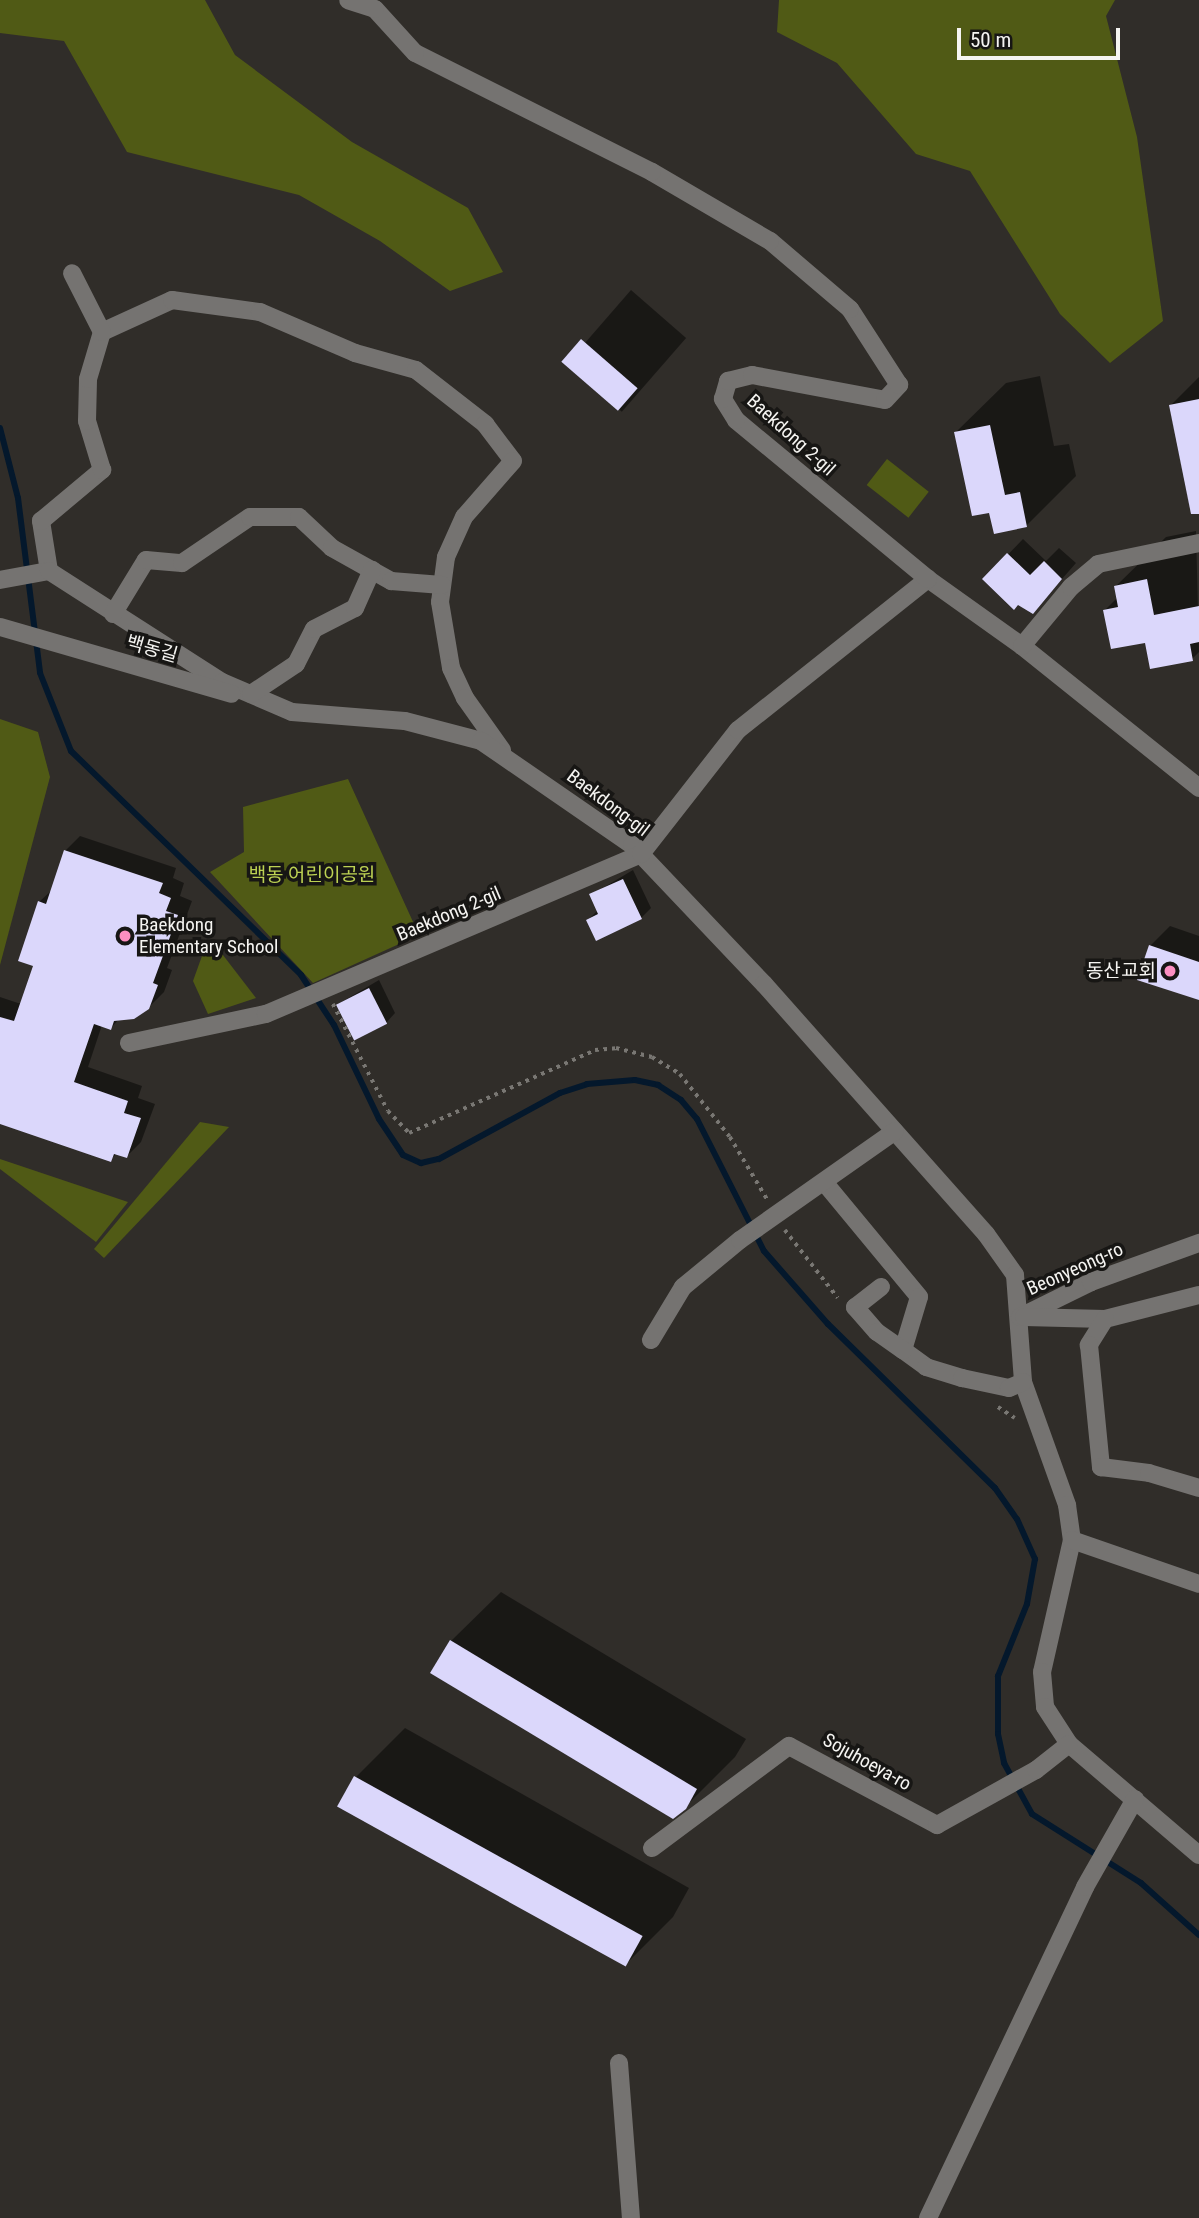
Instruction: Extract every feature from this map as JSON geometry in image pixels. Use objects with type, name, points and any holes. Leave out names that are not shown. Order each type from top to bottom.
[{"type":"street","name":"Baekdong 2-gil","points":[[129,1042],[266,1014],[309,998],[640,854],[738,730],[928,579],[736,420],[723,399],[728,381],[752,375],[885,400],[899,385],[850,309],[770,241],[652,172],[415,53],[375,9],[348,0]]},
{"type":"street","points":[[0,580],[49,571],[41,521],[102,470],[87,421],[88,379],[102,331],[72,273]]},
{"type":"street","points":[[102,331],[172,300],[260,312],[355,353],[416,370],[485,424],[513,461],[464,517],[446,557],[440,602],[451,668],[465,698],[510,760]]},
{"type":"street","points":[[113,614],[146,560],[182,563],[250,517],[299,517],[332,548],[391,581],[442,585]]},
{"type":"street","points":[[1022,646],[1070,587],[1098,564],[1155,546],[1199,543]]},
{"type":"street","points":[[251,694],[296,664],[314,629],[355,608],[372,570]]},
{"type":"street","name":"Baekdong-gil","points":[[49,571],[113,614],[145,629],[222,682],[292,712],[405,721],[481,741],[640,854],[986,1234],[1015,1275],[1020,1317]]},
{"type":"street","points":[[928,579],[1022,646],[1199,789]]},
{"type":"street","name":"백동길","points":[[0,626],[292,712]]},
{"type":"street","points":[[651,1340],[683,1287],[777,1215],[895,1131]]},
{"type":"street","points":[[824,1182],[919,1297],[903,1350]]},
{"type":"street","name":"Beonyeong-ro","points":[[1020,1317],[1091,1282],[1199,1242]]},
{"type":"street","points":[[881,1287],[855,1307],[877,1332],[926,1367],[1009,1388],[1023,1382]]},
{"type":"street","name":"Beonyeong-ro","points":[[1020,1317],[1105,1319],[1199,1295]]},
{"type":"street","points":[[1020,1317],[1023,1382],[1067,1505],[1072,1540],[1041,1685],[1054,1727],[1069,1744],[1198,1853]]},
{"type":"street","points":[[1105,1319],[1089,1345],[1101,1467],[1149,1474],[1199,1488]]},
{"type":"street","points":[[1072,1540],[1199,1584]]},
{"type":"street","name":"Sojuhoeya-ro","points":[[652,1848],[789,1746],[937,1825],[1036,1770],[1069,1744]]},
{"type":"street","points":[[928,2218],[1085,1887],[1135,1799]]},
{"type":"street","points":[[619,2063],[631,2218]]},
{"type":"path","points":[[326,990],[388,1111],[409,1133],[595,1050],[615,1048],[652,1057],[680,1074],[730,1137],[792,1244],[844,1306]]},
{"type":"path","points":[[995,1406],[1045,1442]]},
{"type":"green space","points":[[0,0],[205,0],[235,55],[352,142],[468,208],[503,272],[450,291],[380,241],[299,195],[127,152],[64,41],[0,33]]},
{"type":"green space","points":[[779,0],[1115,0],[1106,16],[1137,137],[1163,321],[1110,363],[1060,314],[970,171],[916,154],[837,63],[777,32]]},
{"type":"green space","points":[[887,459],[929,492],[908,518],[867,485]]},
{"type":"green space","points":[[0,719],[38,732],[50,777],[0,965]]},
{"type":"green space","name":"백동 어린이공원","points":[[348,779],[419,935],[313,983],[210,872],[244,852],[243,807]]},
{"type":"green space","points":[[207,942],[216,946],[256,998],[208,1014],[193,981]]},
{"type":"green space","points":[[200,1122],[229,1127],[104,1258],[94,1249]]},
{"type":"green space","points":[[0,1159],[128,1202],[96,1242],[0,1169]]},
{"type":"building","points":[[581,339],[638,388],[618,411],[561,362]]},
{"type":"building","points":[[1199,399],[1199,514],[1191,514],[1169,405]]},
{"type":"building","points":[[990,425],[1005,495],[1020,492],[1027,527],[994,534],[989,513],[972,516],[954,432]]},
{"type":"building","points":[[1007,553],[1030,575],[1044,561],[1062,579],[1033,614],[1018,605],[1014,610],[982,579]]},
{"type":"building","points":[[1147,579],[1154,615],[1199,606],[1199,642],[1190,644],[1193,661],[1150,669],[1145,643],[1111,649],[1103,610],[1118,607],[1114,586]]},
{"type":"building","points":[[64,850],[163,883],[159,893],[171,898],[166,911],[178,915],[153,983],[158,985],[149,1009],[134,1019],[114,1021],[111,1030],[94,1024],[74,1082],[128,1101],[124,1113],[141,1118],[127,1158],[114,1154],[111,1162],[0,1124],[0,1017],[14,1021],[33,966],[18,961],[38,901],[46,904]]},
{"type":"building","points":[[623,879],[642,919],[596,941],[586,920],[598,914],[589,894]]},
{"type":"building","name":"동산교회","points":[[1149,945],[1199,962],[1199,1000],[1137,980]]},
{"type":"building","points":[[369,988],[387,1024],[354,1040],[336,1005]]},
{"type":"building","points":[[450,1640],[697,1789],[686,1809],[673,1819],[430,1673]]},
{"type":"building","points":[[354,1776],[643,1936],[626,1967],[337,1807]]},
{"type":"waterway","points":[[0,428],[18,498],[40,673],[71,751],[301,975],[334,1025],[379,1119],[403,1155],[421,1163],[439,1159],[560,1093],[587,1084],[635,1080],[658,1085],[681,1100],[697,1119],[764,1251],[828,1324],[995,1488],[1017,1519],[1035,1559],[1027,1604],[998,1676],[998,1734],[1004,1763],[1032,1814],[1141,1883],[1199,1935]]},
{"type":"place","name":"Baekdong Elementary School","points":[[125,936]]},
{"type":"place","name":"동산교회","points":[[1170,971]]}]
